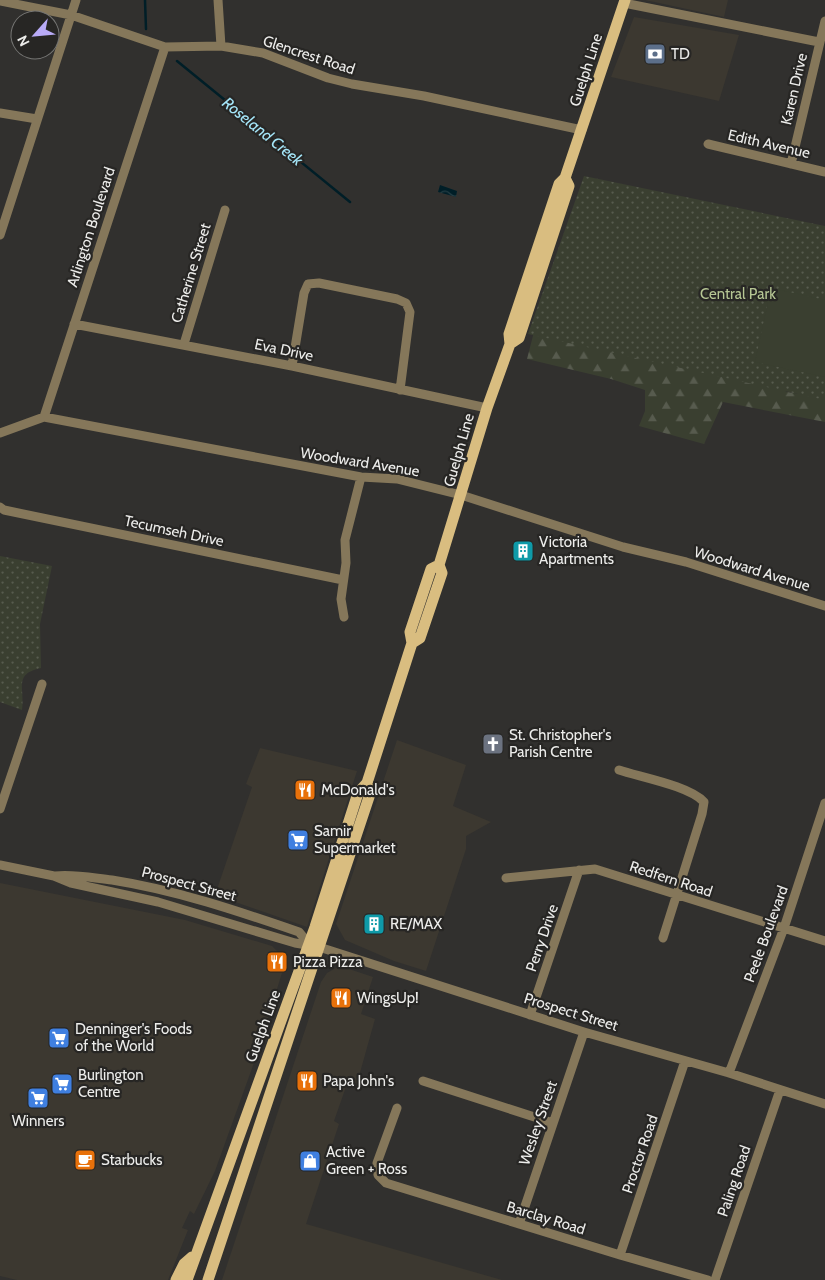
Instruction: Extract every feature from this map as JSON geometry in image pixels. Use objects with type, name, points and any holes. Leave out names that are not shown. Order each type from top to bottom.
[{"type":"main road","name":"Guelph Line","points":[[210,1278],[314,946],[358,793],[367,783],[412,643],[420,638],[442,573],[439,565],[487,408],[510,344],[519,338],[569,186],[565,178],[625,2]]},
{"type":"main road","name":"Guelph Line","points":[[187,1280],[195,1254],[314,946]]},
{"type":"main road","points":[[176,1280],[184,1264],[195,1254]]},
{"type":"street","points":[[1,228],[76,0]]},
{"type":"street","points":[[218,0],[221,46]]},
{"type":"street","name":"Glencrest Road","points":[[0,1],[71,15],[165,46],[221,46],[264,53],[328,78],[352,84],[424,96],[582,130]]},
{"type":"street","points":[[625,2],[819,42]]},
{"type":"street","name":"Karen Drive","points":[[791,164],[825,21]]},
{"type":"street","name":"Arlington Boulevard","points":[[44,417],[60,374],[74,324],[165,46]]},
{"type":"street","points":[[0,113],[36,119]]},
{"type":"street","name":"Edith Avenue","points":[[708,144],[825,172]]},
{"type":"street","name":"Catherine Street","points":[[184,344],[225,210]]},
{"type":"street","points":[[292,366],[304,293],[308,284],[319,283],[397,299],[406,303],[410,312],[400,390]]},
{"type":"street","name":"Eva Drive","points":[[74,324],[184,344],[487,408]]},
{"type":"street","name":"Woodward Avenue","points":[[0,432],[44,417],[361,477],[397,479],[461,495],[611,544],[686,562],[825,606]]},
{"type":"street","points":[[344,617],[341,599],[346,563],[345,540],[361,477]]},
{"type":"street","name":"Tecumseh Drive","points":[[0,507],[4,510],[343,580]]},
{"type":"street","points":[[0,809],[42,684]]},
{"type":"street","points":[[619,770],[686,791],[699,796],[704,802],[702,814],[663,938]]},
{"type":"street","name":"Peele Boulevard","points":[[729,1073],[784,928],[825,803]]},
{"type":"street","name":"Prospect Street","points":[[0,866],[54,876],[80,876],[180,894],[299,932],[314,946]]},
{"type":"street","name":"Redfern Road","points":[[506,878],[595,869],[676,896],[825,941]]},
{"type":"street","name":"Perry Drive","points":[[530,1014],[579,870]]},
{"type":"street","name":"Prospect Street","points":[[54,876],[70,883],[158,902],[295,943],[314,946],[584,1032],[729,1073],[825,1104]]},
{"type":"street","name":"Wesley Street","points":[[519,1224],[584,1032]]},
{"type":"street","name":"Proctor Road","points":[[620,1255],[686,1061]]},
{"type":"street","points":[[423,1081],[553,1122]]},
{"type":"street","name":"Paling Road","points":[[715,1280],[780,1090]]},
{"type":"street","name":"Barclay Road","points":[[397,1108],[377,1163],[378,1175],[386,1182],[620,1255],[708,1280]]},
{"type":"shaded area","points":[[645,0],[728,0],[724,17]]},
{"type":"shaded area","points":[[634,17],[739,35],[719,101],[611,77]]},
{"type":"shaded area","points":[[397,740],[466,765],[453,806],[491,822],[466,836],[466,849],[426,971],[394,961],[345,940],[336,924]]},
{"type":"shaded area","points":[[260,748],[357,771],[307,927],[215,895],[252,787],[246,784]]},
{"type":"shaded area","points":[[0,883],[185,920],[272,946],[286,960],[255,1060],[215,1171],[194,1214],[190,1211],[182,1228],[188,1230],[168,1280],[17,1280],[0,1276]]},
{"type":"shaded area","points":[[336,968],[346,968],[373,977],[361,1014],[375,1019],[356,1087],[347,1084],[334,1121],[339,1124],[306,1224],[502,1280],[222,1280],[321,982],[327,973]]},
{"type":"green space","name":"Central Park","points":[[584,176],[825,226],[825,400],[528,334]]},
{"type":"green space","points":[[771,288],[825,300],[825,377],[755,362]]},
{"type":"green space","points":[[535,328],[757,376],[787,392],[825,398],[825,422],[723,402],[704,444],[639,426],[645,411],[645,390],[611,379],[527,359]]},
{"type":"green space","points":[[0,556],[52,566],[40,624],[41,668],[32,671],[23,678],[22,710],[0,702]]},
{"type":"water","points":[[440,185],[457,191],[456,197],[438,192]]},
{"type":"waterway","name":"Roseland Creek","points":[[145,0],[146,29]]},
{"type":"waterway","name":"Roseland Creek","points":[[177,61],[350,202]]},
{"type":"place","name":"TD","points":[[655,54]]},
{"type":"place","name":"Victoria Apartments","points":[[523,551]]},
{"type":"place","name":"St. Christopher's Parish Centre","points":[[493,744]]},
{"type":"place","name":"McDonald's","points":[[305,790]]},
{"type":"place","name":"Samir Supermarket","points":[[298,840]]},
{"type":"place","name":"RE/MAX","points":[[374,924]]},
{"type":"place","name":"Pizza Pizza","points":[[277,962]]},
{"type":"place","name":"WingsUp!","points":[[341,998]]},
{"type":"place","name":"Denninger's Foods of the World","points":[[59,1038]]},
{"type":"place","name":"Papa John's","points":[[307,1081]]},
{"type":"place","name":"Burlington Centre","points":[[62,1084]]},
{"type":"place","name":"Winners","points":[[38,1098]]},
{"type":"place","name":"Starbucks","points":[[85,1160]]},
{"type":"place","name":"Active Green + Ross","points":[[310,1161]]}]
